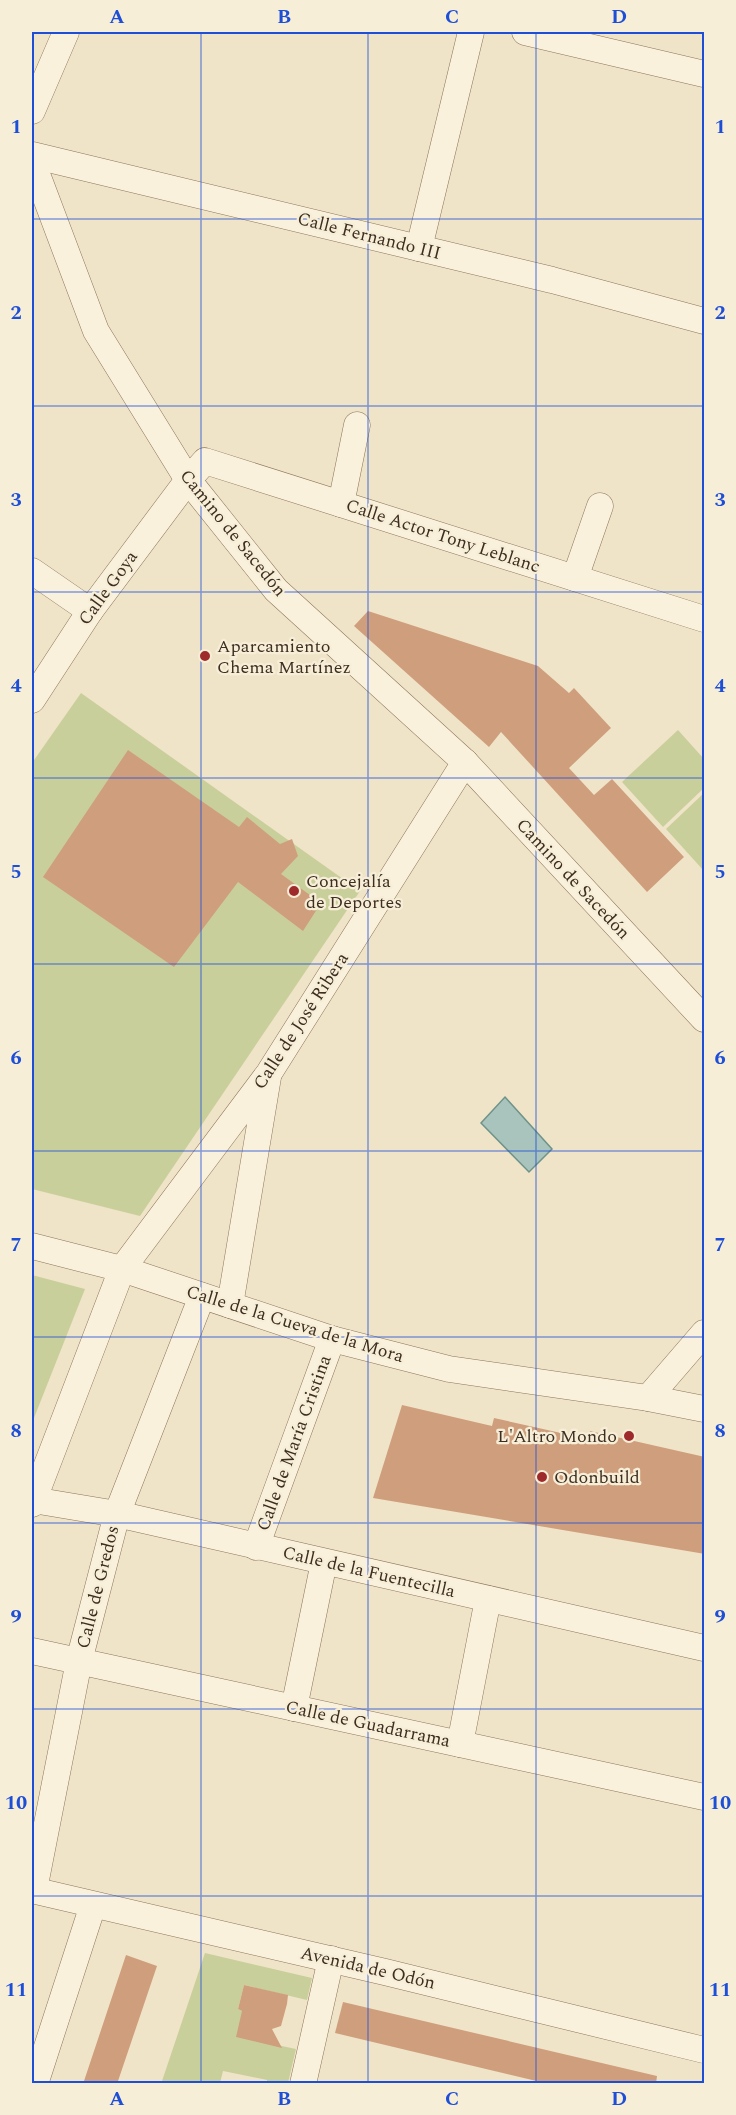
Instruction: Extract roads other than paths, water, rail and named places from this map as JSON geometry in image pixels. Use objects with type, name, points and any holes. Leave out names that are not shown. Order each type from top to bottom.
[{"type":"street","points":[[32,111],[66,32]]},
{"type":"street","points":[[419,248],[471,32]]},
{"type":"street","points":[[525,32],[705,74]]},
{"type":"street","name":"Calle Fernando III","points":[[32,154],[552,280],[705,321]]},
{"type":"street","name":"Camino de Sacedón","points":[[32,161],[96,331],[188,480],[276,590],[465,762],[705,1019]]},
{"type":"street","points":[[341,504],[357,425]]},
{"type":"street","name":"Calle Actor Tony Leblanc","points":[[188,480],[205,461],[705,619]]},
{"type":"street","name":"Calle Goya","points":[[32,700],[90,610],[188,480]]},
{"type":"street","points":[[575,578],[600,506]]},
{"type":"street","points":[[32,571],[90,610]]},
{"type":"street","name":"Calle de José Ribera","points":[[32,1502],[122,1269],[269,1073],[465,762]]},
{"type":"street","points":[[230,1305],[269,1073]]},
{"type":"street","name":"Calle de la Cueva de la Mora","points":[[32,1246],[122,1269],[332,1339],[449,1369],[648,1398],[705,1409]]},
{"type":"street","name":"Calle de Gredos","points":[[33,1890],[79,1661],[117,1514],[202,1296]]},
{"type":"street","points":[[648,1398],[705,1333]]},
{"type":"street","name":"Calle de María Cristina","points":[[256,1547],[332,1339]]},
{"type":"street","name":"Calle de la Fuentecilla","points":[[32,1502],[117,1514],[705,1648]]},
{"type":"street","points":[[294,1708],[324,1562]]},
{"type":"street","points":[[460,1744],[488,1599]]},
{"type":"street","name":"Calle de Guadarrama","points":[[32,1650],[705,1797]]},
{"type":"street","name":"Avenida de Odón","points":[[33,1890],[331,1959],[705,2050]]},
{"type":"street","points":[[35,2084],[93,1905]]},
{"type":"street","points":[[303,2084],[331,1959]]},
{"type":"water","points":[[505,1097],[552,1149],[529,1172],[481,1123]]},
{"type":"place","name":"Aparcamiento Chema Martínez","points":[[205,656]]},
{"type":"place","name":"Concejalía de Deportes","points":[[294,891]]},
{"type":"place","name":"L'Altro Mondo","points":[[629,1436]]},
{"type":"place","name":"Odonbuild","points":[[542,1477]]}]
